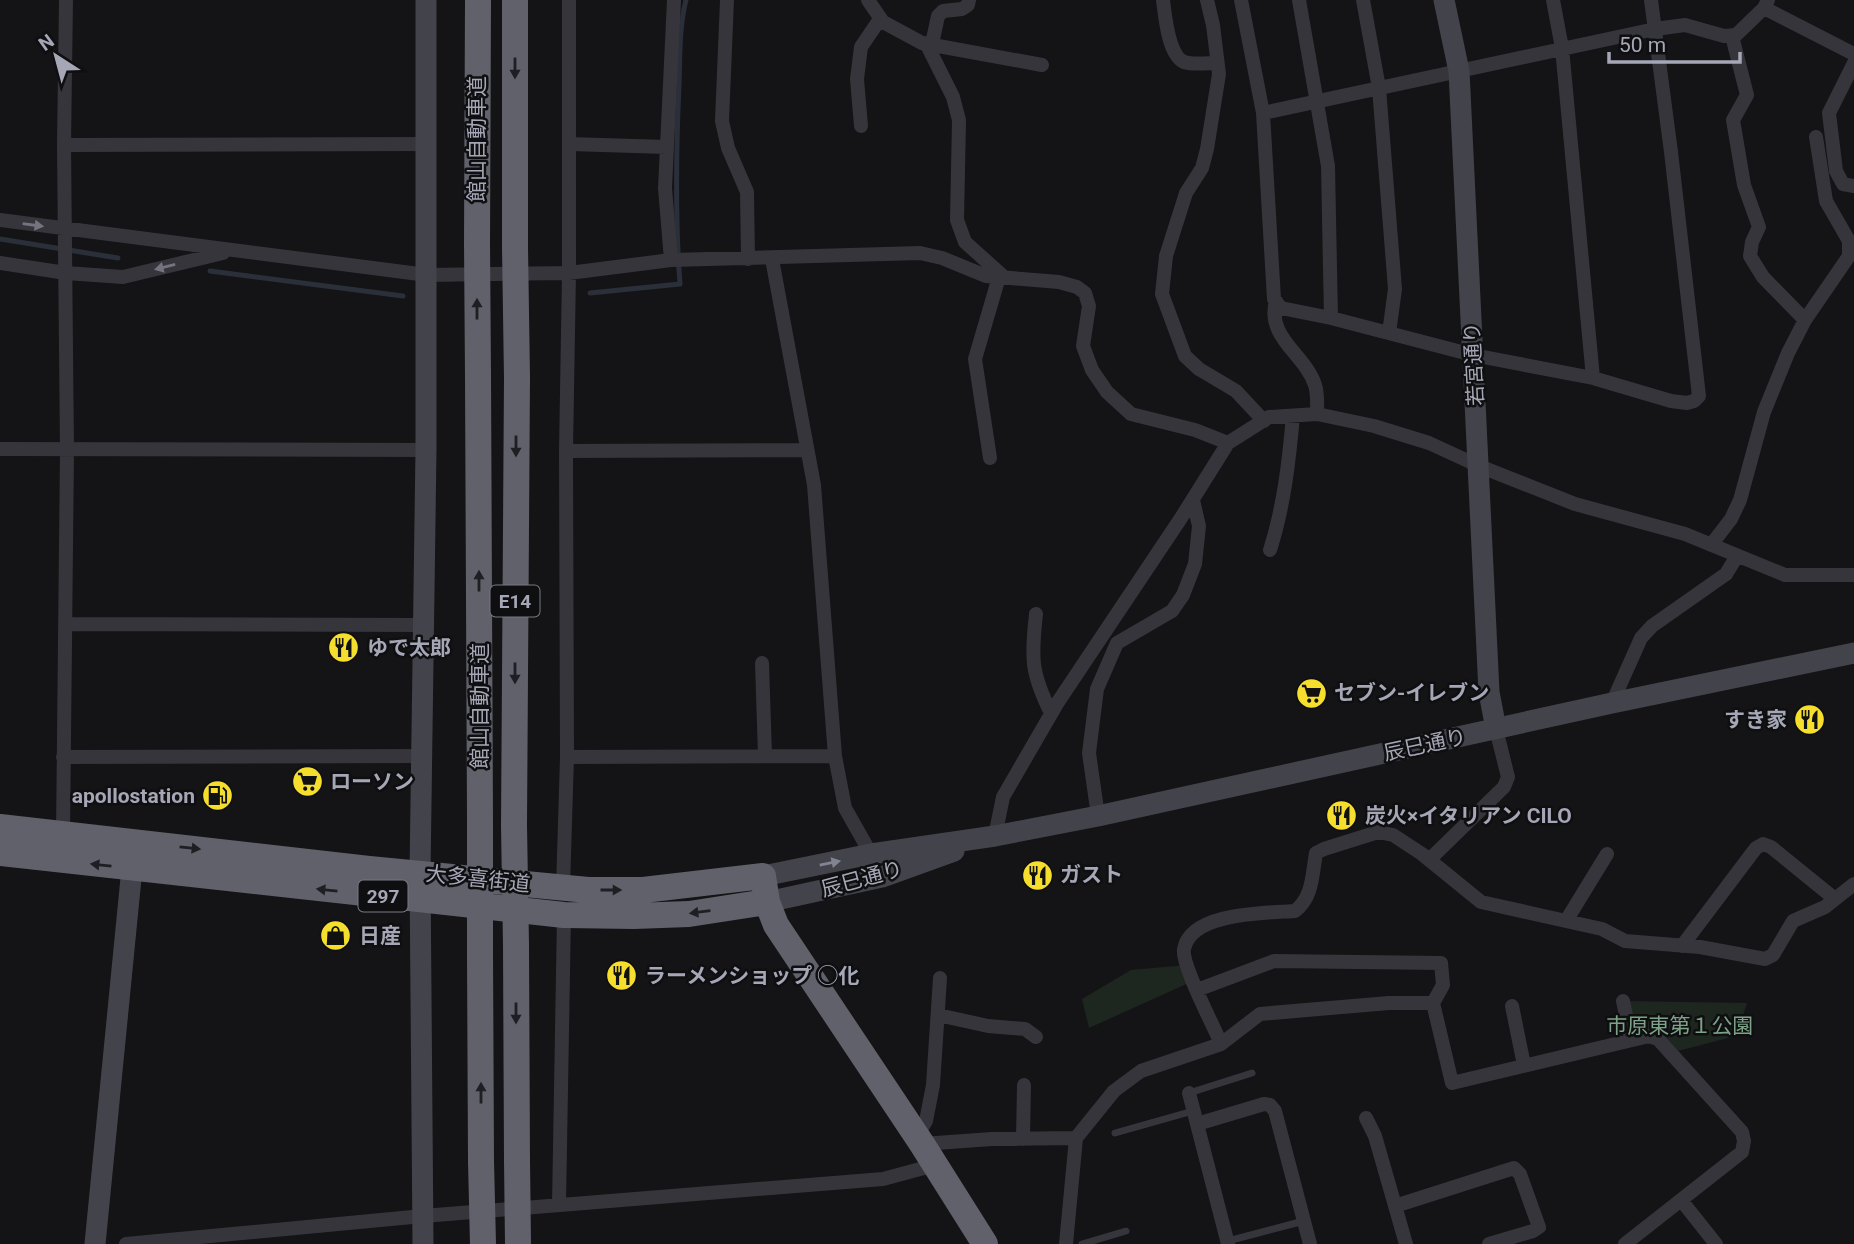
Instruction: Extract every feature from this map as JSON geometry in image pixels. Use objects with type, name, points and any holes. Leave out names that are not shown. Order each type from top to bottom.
[{"type":"highway","name":"館山自動車道","points":[[478,0],[483,1244]]},
{"type":"highway","name":"館山自動車道","points":[[515,0],[517,378],[514,825],[518,1244]]},
{"type":"highway","name":"大多喜街道","points":[[0,827],[563,888],[765,889]]},
{"type":"highway","name":"大多喜街道","points":[[0,853],[564,915],[689,914],[765,889]]},
{"type":"highway","points":[[765,889],[776,925],[925,1148],[985,1244]]},
{"type":"street","points":[[63,834],[67,450],[64,145],[66,0]]},
{"type":"street","points":[[423,1244],[420,873],[426,450],[426,0]]},
{"type":"street","points":[[563,888],[567,757],[569,0]]},
{"type":"street","points":[[671,260],[665,188],[674,0]]},
{"type":"street","points":[[727,0],[722,121],[728,148],[747,192],[748,259]]},
{"type":"street","points":[[868,0],[880,19],[929,44],[1042,65]]},
{"type":"street","points":[[969,0],[968,5],[962,9],[943,10],[938,16],[929,44],[953,97],[959,120],[957,220],[965,242],[1001,277]]},
{"type":"street","points":[[1163,0],[1168,32],[1177,57],[1186,63],[1217,63]]},
{"type":"street","points":[[1207,0],[1219,74],[1207,149],[1202,168],[1185,194],[1166,257],[1162,295],[1185,356],[1199,369],[1237,391],[1264,421]]},
{"type":"street","points":[[1241,0],[1263,113],[1276,301],[1273,313],[1275,327],[1315,386],[1317,414]]},
{"type":"street","points":[[1299,0],[1319,101],[1328,166],[1331,318]]},
{"type":"street","points":[[1363,0],[1379,88],[1395,289],[1389,333]]},
{"type":"street","name":"若宮通り","points":[[1444,0],[1459,71],[1489,692],[1496,729]]},
{"type":"street","points":[[1553,0],[1562,48],[1593,378]]},
{"type":"street","points":[[1276,301],[1280,308],[1331,318],[1473,355],[1593,378],[1671,401],[1694,401],[1699,396],[1651,0]]},
{"type":"street","points":[[1263,113],[1685,24],[1724,36],[1736,36],[1766,4],[1854,54]]},
{"type":"street","points":[[861,126],[857,79],[861,47],[880,19]]},
{"type":"street","points":[[1732,36],[1747,95],[1733,120],[1744,185],[1759,227],[1752,242],[1750,256],[1763,277],[1805,320]]},
{"type":"street","points":[[1854,63],[1829,113],[1836,171],[1843,184],[1854,186]]},
{"type":"street","points":[[1711,545],[1731,519],[1740,500],[1764,412],[1805,320],[1849,256],[1849,241],[1826,201],[1816,137]]},
{"type":"street","points":[[64,145],[426,144]]},
{"type":"street","points":[[569,144],[667,147]]},
{"type":"street","points":[[0,220],[426,275],[569,272],[671,260],[920,253],[942,258],[986,276],[1059,282],[1077,287],[1085,293],[1089,306],[1083,346],[1092,370],[1107,392],[1131,414],[1195,429],[1228,443]]},
{"type":"street","points":[[0,262],[66,273],[123,277],[231,251]]},
{"type":"street","points":[[772,259],[814,485],[835,757],[845,808],[870,854]]},
{"type":"street","points":[[990,458],[975,359],[1001,277]]},
{"type":"street","points":[[995,836],[1003,797],[1051,713],[1228,443],[1269,417],[1317,414],[1374,426],[1429,443],[1575,504],[1685,534],[1785,575],[1854,575]]},
{"type":"street","points":[[1270,550],[1279,524],[1293,416]]},
{"type":"street","points":[[0,449],[426,450]]},
{"type":"street","points":[[566,451],[807,450]]},
{"type":"street","points":[[1098,816],[1089,753],[1097,689],[1117,643],[1172,611],[1183,595],[1195,564],[1199,526],[1192,500]]},
{"type":"street","points":[[1612,703],[1641,638],[1652,626],[1726,574],[1737,556]]},
{"type":"street","points":[[1036,614],[1031,653],[1039,688],[1051,713]]},
{"type":"street","points":[[65,624],[424,625]]},
{"type":"street","name":"辰巳通り","points":[[765,889],[870,854],[995,836],[1098,816],[1612,703],[1854,653]]},
{"type":"street","points":[[762,663],[765,755]]},
{"type":"street","points":[[1429,860],[1504,787],[1508,777],[1496,729]]},
{"type":"street","points":[[63,757],[423,756]]},
{"type":"street","points":[[567,757],[835,757]]},
{"type":"street","points":[[1222,1044],[1197,990],[1184,951],[1189,938],[1209,923],[1229,916],[1295,911],[1309,896],[1316,853],[1378,832],[1393,835],[1429,860],[1480,902],[1602,929],[1625,941],[1682,946],[1765,959],[1773,955],[1793,921],[1825,907],[1854,884]]},
{"type":"street","name":"辰巳通り","points":[[765,889],[882,877],[995,836]]},
{"type":"street","points":[[1682,946],[1756,848],[1763,844],[1771,847],[1835,899]]},
{"type":"street","points":[[1566,921],[1607,854]]},
{"type":"street","points":[[95,1244],[132,868]]},
{"type":"street","points":[[559,1205],[564,915]]},
{"type":"street","points":[[1197,990],[1274,961],[1441,963],[1443,985],[1433,1003],[1452,1083],[1631,1039],[1649,1036],[1658,1039],[1742,1132],[1744,1141],[1741,1152],[1625,1244]]},
{"type":"street","points":[[925,1148],[926,1121],[933,1085],[940,978]]},
{"type":"street","points":[[1623,1001],[1631,1039]]},
{"type":"street","points":[[1066,1244],[1076,1138],[1114,1091],[1141,1071],[1222,1044],[1260,1014],[1389,1003],[1433,1003]]},
{"type":"street","points":[[1512,1006],[1524,1065]]},
{"type":"street","points":[[938,1015],[988,1026],[1025,1029],[1036,1037]]},
{"type":"street","points":[[1023,1139],[1024,1085]]},
{"type":"street","points":[[1189,1093],[1227,1243]]},
{"type":"street","points":[[1195,1118],[1264,1104],[1275,1111],[1310,1244]]},
{"type":"street","points":[[1366,1118],[1375,1136],[1406,1244]]},
{"type":"street","points":[[126,1244],[423,1216],[883,1180],[925,1148],[1023,1139],[1076,1138]]},
{"type":"street","points":[[1395,1206],[1514,1168],[1520,1174],[1539,1227],[1491,1244]]},
{"type":"street","points":[[1681,1200],[1717,1244]]},
{"type":"lane","points":[[1189,1093],[1252,1073]]},
{"type":"lane","points":[[1115,1133],[1195,1118]]},
{"type":"lane","points":[[1227,1243],[1304,1221]]},
{"type":"lane","points":[[1082,1244],[1126,1231]]},
{"type":"green space","points":[[1187,965],[1193,981],[1089,1028],[1082,999],[1131,970]]},
{"type":"green space","name":"市原東第１公園","points":[[1623,1001],[1747,1003],[1736,1036],[1670,1053],[1658,1039],[1631,1039]]},
{"type":"waterway","points":[[590,293],[680,284],[677,135],[680,42],[686,0]]},
{"type":"waterway","points":[[0,239],[118,258]]},
{"type":"waterway","points":[[210,271],[403,296]]},
{"type":"place","name":"ゆで太郎","points":[[344,648]]},
{"type":"place","name":"セブン-イレブン","points":[[1311,693]]},
{"type":"place","name":"すき家","points":[[1810,720]]},
{"type":"place","name":"ローソン","points":[[307,782]]},
{"type":"place","name":"apollostation","points":[[218,796]]},
{"type":"place","name":"炭火×イタリアン CILO","points":[[1342,816]]},
{"type":"place","name":"ガスト","points":[[1037,875]]},
{"type":"place","name":"日産","points":[[336,936]]},
{"type":"place","name":"ラーメンショップ ◯化","points":[[622,976]]}]
